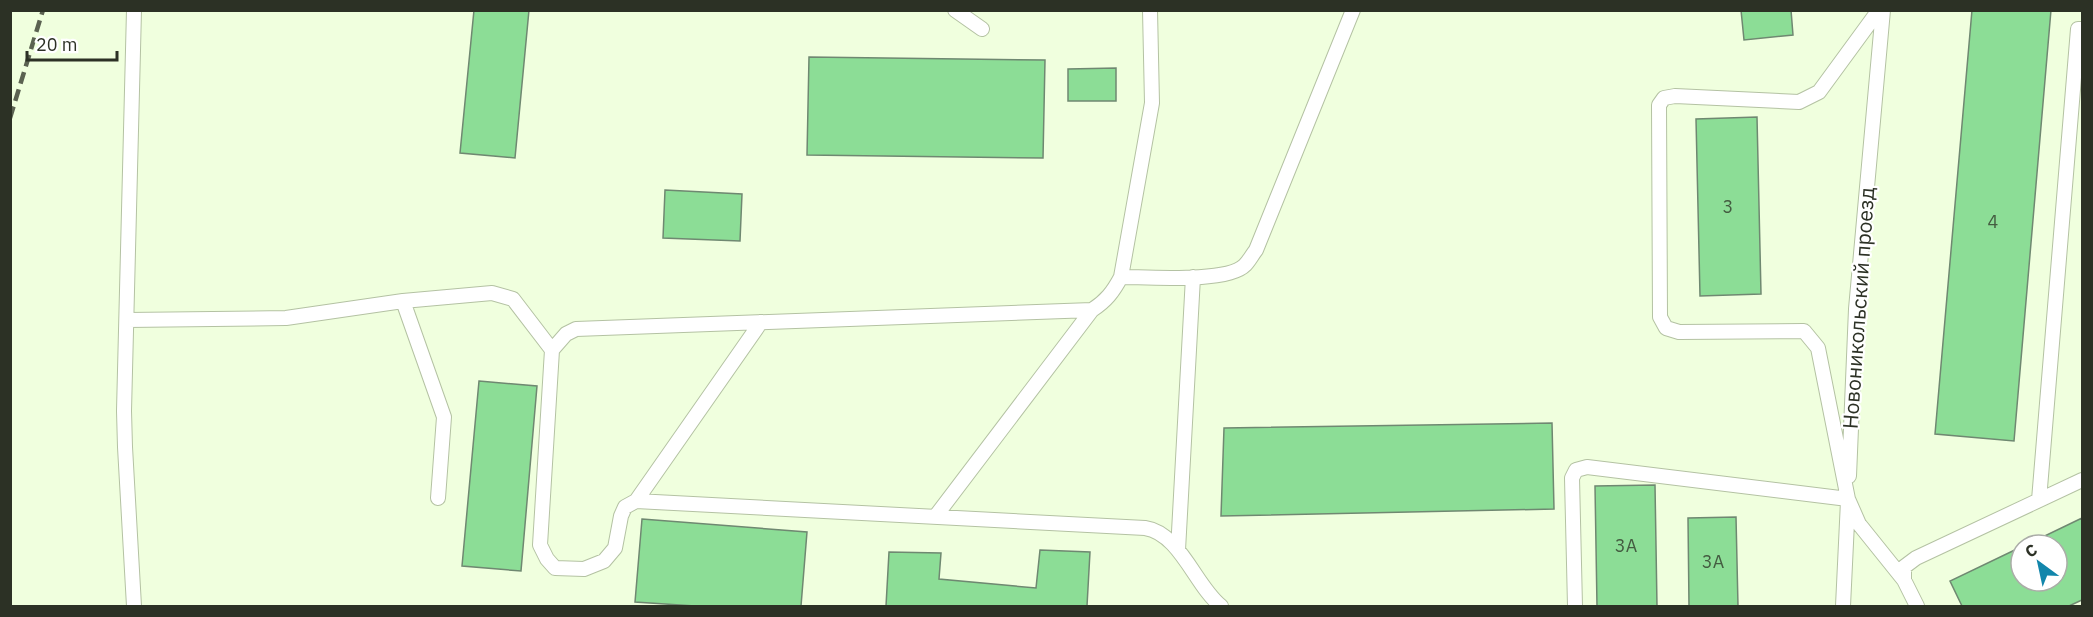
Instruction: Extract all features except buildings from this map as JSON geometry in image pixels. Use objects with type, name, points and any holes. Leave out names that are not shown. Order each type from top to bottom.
[{"type":"lane","points":[[134,10],[124,447],[135,606]]},
{"type":"lane","points":[[955,10],[982,29]]},
{"type":"lane","points":[[935,517],[1092,310],[1111,294],[1121,277],[1152,103],[1150,10]]},
{"type":"lane","points":[[1121,277],[1193,277],[1228,274],[1244,266],[1256,250],[1353,10]]},
{"type":"lane","points":[[1881,10],[1819,92],[1799,102],[1675,96],[1664,98],[1659,105],[1660,317],[1666,328],[1679,332],[1804,332],[1818,348],[1848,499],[1859,524],[1904,580],[1917,606]]},
{"type":"lane","name":"Новоникольский проезд","points":[[1842,604],[1856,309],[1881,10]]},
{"type":"lane","points":[[2039,500],[2078,29],[2082,29]]},
{"type":"lane","points":[[1178,550],[1193,277]]},
{"type":"lane","points":[[127,320],[286,318],[403,301],[492,293],[513,299],[552,350]]},
{"type":"lane","points":[[403,301],[444,417],[438,498]]},
{"type":"lane","points":[[762,322],[636,501],[626,507],[621,516],[615,548],[604,561],[584,569],[555,568],[540,545],[552,350],[566,334],[576,329],[762,322],[1092,310]]},
{"type":"lane","points":[[1575,606],[1572,478],[1576,470],[1587,467],[1599,468],[1848,499]]},
{"type":"lane","points":[[1904,580],[1904,567],[1916,558],[2082,480]]},
{"type":"lane","points":[[636,501],[1155,530],[1178,550],[1221,606]]},
{"type":"railway","points":[[10,118],[43,10]]}]
